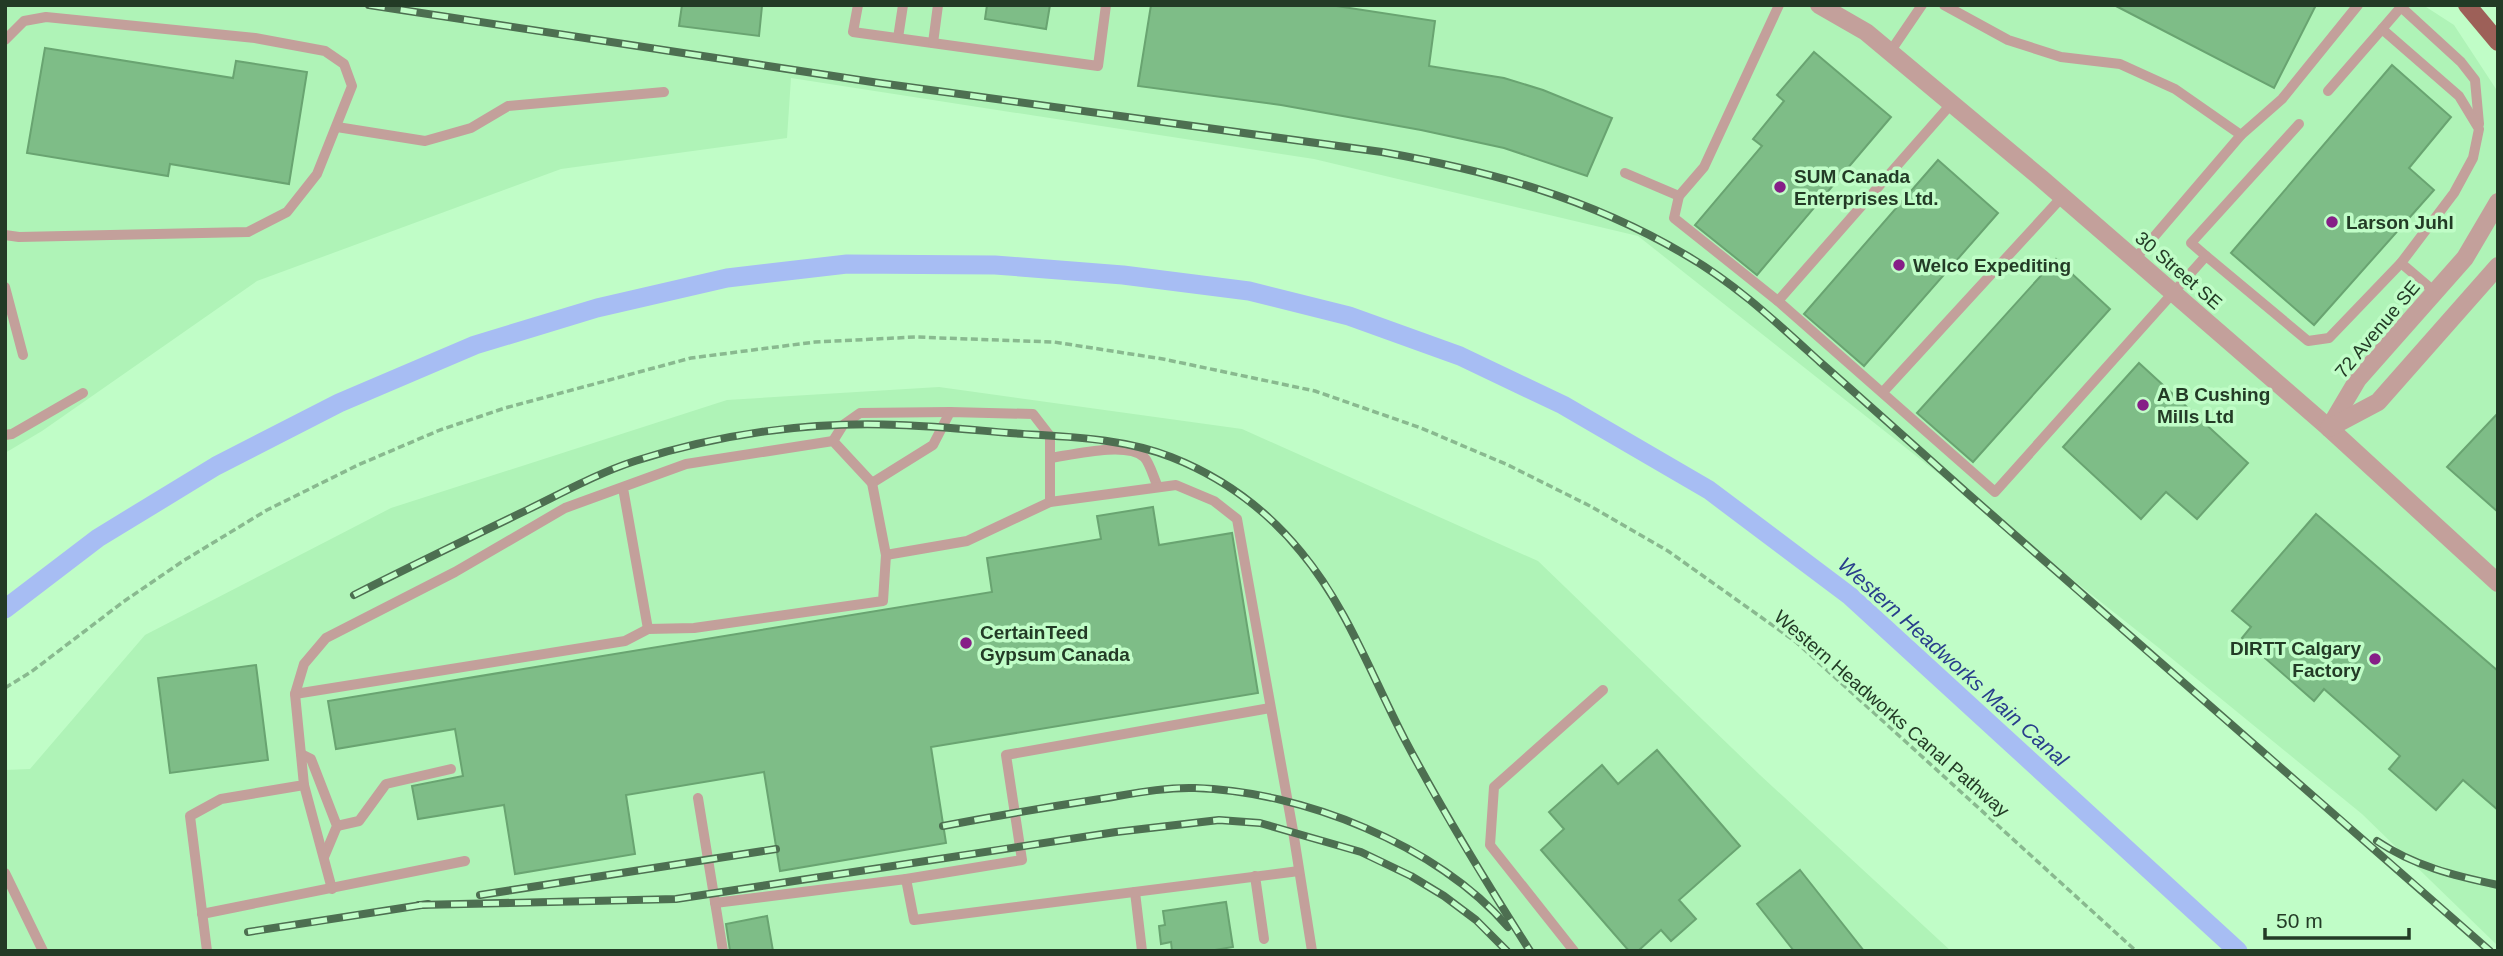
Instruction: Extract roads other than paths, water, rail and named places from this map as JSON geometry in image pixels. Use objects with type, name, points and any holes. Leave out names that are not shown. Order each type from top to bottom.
[{"type":"main road","points":[[2467,5],[2498,42]]},
{"type":"street","name":"30 Street SE","points":[[1819,5],[1866,32],[2063,196],[2329,428],[2498,583]]},
{"type":"street","name":"72 Avenue SE","points":[[2329,428],[2358,379],[2465,258],[2498,202]]},
{"type":"street","points":[[2329,428],[2378,402],[2498,266]]},
{"type":"lane","points":[[858,5],[853,32],[1098,66],[1106,5]]},
{"type":"lane","points":[[898,38],[903,5]]},
{"type":"lane","points":[[933,43],[938,5]]},
{"type":"lane","points":[[1779,5],[1704,167],[1679,196],[1674,218],[1778,301],[1995,492],[2206,256]]},
{"type":"lane","points":[[1890,52],[1922,5]]},
{"type":"lane","points":[[1944,5],[2008,40],[2061,57],[2120,64],[2175,89],[2241,135]]},
{"type":"lane","points":[[2135,259],[2241,135],[2281,99],[2358,5]]},
{"type":"lane","points":[[2299,124],[2191,243],[2308,341],[2329,338],[2401,264],[2454,193],[2473,158],[2479,129],[2474,80],[2461,62],[2401,7],[2328,90]]},
{"type":"lane","points":[[5,40],[24,21],[46,17],[255,38],[324,51],[344,64],[352,86],[317,174],[287,212],[248,233],[19,237],[5,235]]},
{"type":"lane","points":[[2382,29],[2459,96],[2479,129]]},
{"type":"lane","points":[[337,127],[425,142],[471,128],[508,106],[664,92]]},
{"type":"lane","points":[[1778,301],[1952,103]]},
{"type":"lane","points":[[1625,173],[1679,196]]},
{"type":"lane","points":[[1882,392],[2063,196]]},
{"type":"lane","points":[[2401,264],[2435,292]]},
{"type":"lane","points":[[5,287],[23,355]]},
{"type":"lane","points":[[5,435],[12,434],[83,393]]},
{"type":"lane","points":[[873,483],[933,445],[950,412]]},
{"type":"lane","points":[[332,888],[304,785],[295,694],[304,664],[326,638],[456,572],[565,508],[686,464],[833,441],[843,425],[860,413],[1033,414],[1050,436],[1050,502]]},
{"type":"lane","points":[[295,694],[625,641],[648,629],[694,628],[883,601],[886,555],[873,483],[833,441]]},
{"type":"lane","points":[[1050,458],[1107,449],[1132,451],[1144,457],[1158,487]]},
{"type":"lane","points":[[886,555],[967,541],[1050,502],[1176,485],[1214,501],[1237,519],[1312,951]]},
{"type":"lane","points":[[623,488],[648,629]]},
{"type":"lane","points":[[1574,951],[1490,845],[1494,787],[1603,690]]},
{"type":"lane","points":[[715,903],[906,879],[1022,860],[1006,755],[1270,708]]},
{"type":"lane","points":[[301,754],[311,760],[337,826],[324,857]]},
{"type":"lane","points":[[337,826],[359,821],[386,784],[452,769]]},
{"type":"lane","points":[[207,951],[190,816],[222,799],[304,785]]},
{"type":"lane","points":[[698,798],[723,951]]},
{"type":"lane","points":[[202,914],[465,861]]},
{"type":"lane","points":[[906,879],[914,920],[1300,871]]},
{"type":"lane","points":[[5,873],[43,951]]},
{"type":"lane","points":[[1255,876],[1264,939]]},
{"type":"lane","points":[[1135,892],[1142,951]]},
{"type":"waterway","name":"Western Headworks Main Canal","points":[[5,609],[98,538],[216,466],[339,403],[475,345],[597,308],[727,278],[847,264],[995,265],[1123,275],[1249,291],[1349,316],[1460,356],[1563,405],[1709,490],[1850,596],[2238,951]]},
{"type":"railway","points":[[369,5],[879,83],[1382,152],[1500,178],[1538,189],[1612,217],[1703,265],[1755,304],[2490,951]]},
{"type":"railway","points":[[354,595],[607,471],[699,443],[765,431],[866,424],[941,427],[1092,439],[1152,450],[1208,474],[1242,496],[1287,536],[1317,573],[1358,643],[1434,794],[1530,951]]},
{"type":"railway","points":[[943,826],[1159,790],[1195,788],[1236,791],[1279,799],[1322,812],[1365,828],[1406,848],[1444,871],[1479,898],[1508,927]]},
{"type":"railway","points":[[419,905],[676,899],[1116,832],[1219,820],[1260,823],[1361,852],[1411,876],[1444,896],[1476,920],[1507,951]]},
{"type":"railway","points":[[2377,841],[2420,864],[2498,885]]},
{"type":"railway","points":[[480,895],[776,849]]},
{"type":"railway","points":[[248,932],[428,904]]},
{"type":"place","name":"SUM Canada Enterprises Ltd.","points":[[1780,187]]},
{"type":"place","name":"Larson Juhl","points":[[2332,222]]},
{"type":"place","name":"Welco Expediting","points":[[1899,265]]},
{"type":"place","name":"A B Cushing Mills Ltd","points":[[2143,405]]},
{"type":"place","name":"CertainTeed Gypsum Canada","points":[[966,643]]},
{"type":"place","name":"DIRTT Calgary Factory","points":[[2375,659]]}]
